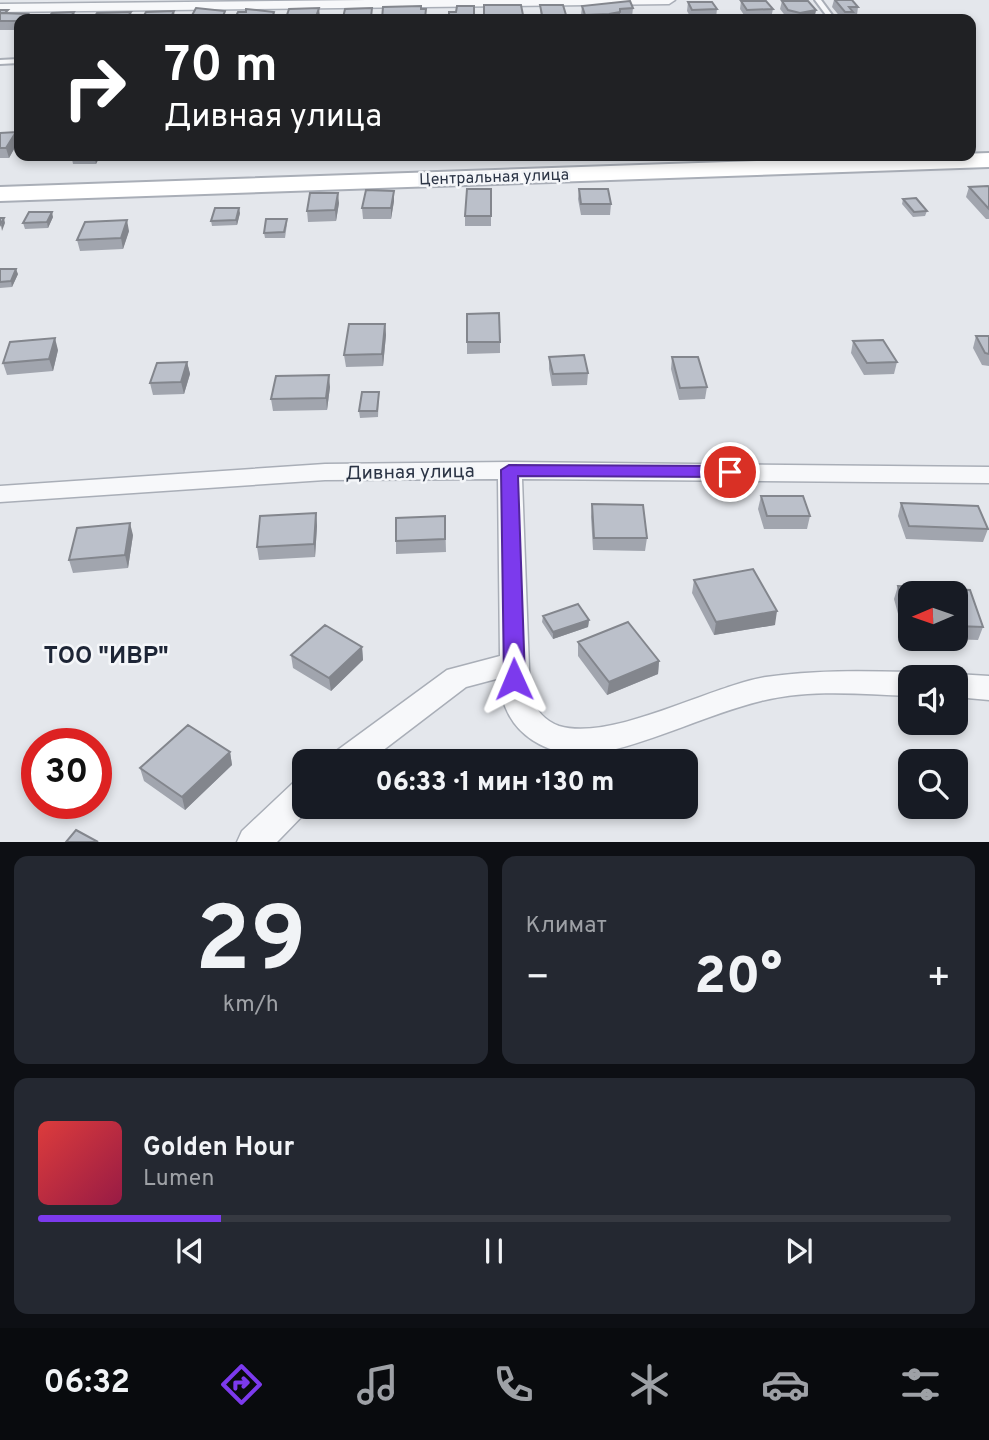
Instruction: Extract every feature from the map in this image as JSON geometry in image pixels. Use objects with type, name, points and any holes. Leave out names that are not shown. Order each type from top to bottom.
[{"type":"street","points":[[0,8],[669,0]]},
{"type":"street","name":"Центральная улица","points":[[0,194],[960,161]]},
{"type":"street","points":[[509,470],[515,696],[520,715],[539,732],[584,742],[604,739],[763,690],[826,682],[898,684]]},
{"type":"street","name":"Дивная улица","points":[[0,494],[325,472],[509,470],[989,475]]},
{"type":"street","points":[[361,749],[457,678],[514,663]]},
{"type":"street","points":[[968,687],[989,688]]},
{"type":"street","points":[[254,842],[292,805]]},
{"type":"building","points":[[835,0],[852,0],[858,7],[849,7],[853,12],[845,12]]},
{"type":"building","points":[[630,1],[633,8],[620,9],[620,12],[609,14],[585,14],[582,6]]},
{"type":"building","points":[[741,1],[766,1],[773,9],[747,10]]},
{"type":"building","points":[[782,1],[808,1],[816,10],[800,13],[788,10]]},
{"type":"building","points":[[688,2],[712,2],[717,9],[692,10]]},
{"type":"building","points":[[484,5],[521,5],[523,14],[484,14]]},
{"type":"building","points":[[540,5],[563,5],[566,14],[542,14]]},
{"type":"building","points":[[421,6],[421,9],[426,9],[425,14],[382,14],[383,7]]},
{"type":"building","points":[[457,6],[474,6],[474,14],[449,14],[456,12]]},
{"type":"building","points":[[196,8],[225,11],[224,14],[193,14]]},
{"type":"building","points":[[319,8],[317,14],[287,14],[289,9]]},
{"type":"building","points":[[372,8],[371,14],[344,14],[345,9]]},
{"type":"building","points":[[246,9],[274,12],[237,14],[246,12]]},
{"type":"building","points":[[174,11],[172,14],[145,14]]},
{"type":"building","points":[[74,12],[73,14],[52,13]]},
{"type":"building","points":[[131,12],[130,14],[97,13]]},
{"type":"building","points":[[0,13],[28,14],[14,14],[14,21],[0,21]]},
{"type":"building","points":[[14,132],[6,148],[0,148],[0,133]]},
{"type":"building","points":[[969,187],[989,187],[989,209]]},
{"type":"building","points":[[467,189],[491,189],[491,216],[465,216]]},
{"type":"building","points":[[579,189],[608,189],[611,204],[581,204]]},
{"type":"building","points":[[366,190],[394,191],[391,208],[362,208]]},
{"type":"building","points":[[310,193],[338,193],[335,210],[307,211]]},
{"type":"building","points":[[916,198],[927,211],[914,212],[903,199]]},
{"type":"building","points":[[215,208],[239,208],[236,220],[211,221]]},
{"type":"building","points":[[29,212],[52,212],[47,222],[23,223]]},
{"type":"building","points":[[266,219],[287,219],[284,232],[264,233]]},
{"type":"building","points":[[127,220],[121,238],[77,240],[85,222]]},
{"type":"building","points":[[0,269],[16,269],[11,281],[0,282]]},
{"type":"building","points":[[499,313],[500,342],[467,342],[467,314]]},
{"type":"building","points":[[349,324],[385,324],[382,354],[344,355]]},
{"type":"building","points":[[976,336],[989,336],[989,354],[985,353]]},
{"type":"building","points":[[55,338],[49,359],[3,363],[10,342]]},
{"type":"building","points":[[883,340],[897,362],[867,363],[853,341]]},
{"type":"building","points":[[584,355],[588,373],[553,374],[549,357]]},
{"type":"building","points":[[672,357],[698,357],[707,387],[680,388]]},
{"type":"building","points":[[187,362],[181,382],[150,383],[157,363]]},
{"type":"building","points":[[329,375],[326,398],[271,399],[276,376]]},
{"type":"building","points":[[362,392],[379,392],[377,411],[359,411]]},
{"type":"building","points":[[761,496],[803,496],[810,516],[767,516]]},
{"type":"building","points":[[901,503],[978,506],[988,529],[909,526]]},
{"type":"building","points":[[592,504],[643,505],[647,538],[594,538]]},
{"type":"building","points":[[316,513],[314,544],[257,547],[260,516]]},
{"type":"building","points":[[445,516],[445,539],[396,541],[396,518]]},
{"type":"building","points":[[130,523],[125,555],[69,560],[77,528]]},
{"type":"building","points":[[753,569],[777,611],[716,622],[694,580]]},
{"type":"building","points":[[968,590],[970,590],[983,627],[968,626]]},
{"type":"building","points":[[578,604],[589,620],[553,632],[543,616]]},
{"type":"building","points":[[628,622],[659,661],[609,682],[578,642]]},
{"type":"building","points":[[325,625],[362,647],[329,678],[291,655]]},
{"type":"building","points":[[188,725],[230,752],[182,797],[140,768]]},
{"type":"building","points":[[76,830],[98,842],[66,842]]},
{"type":"district","name":"ТОО \"ИВР\"","points":[[106,655]]},
{"type":"route","points":[[514,679],[509,470],[730,472]]}]
